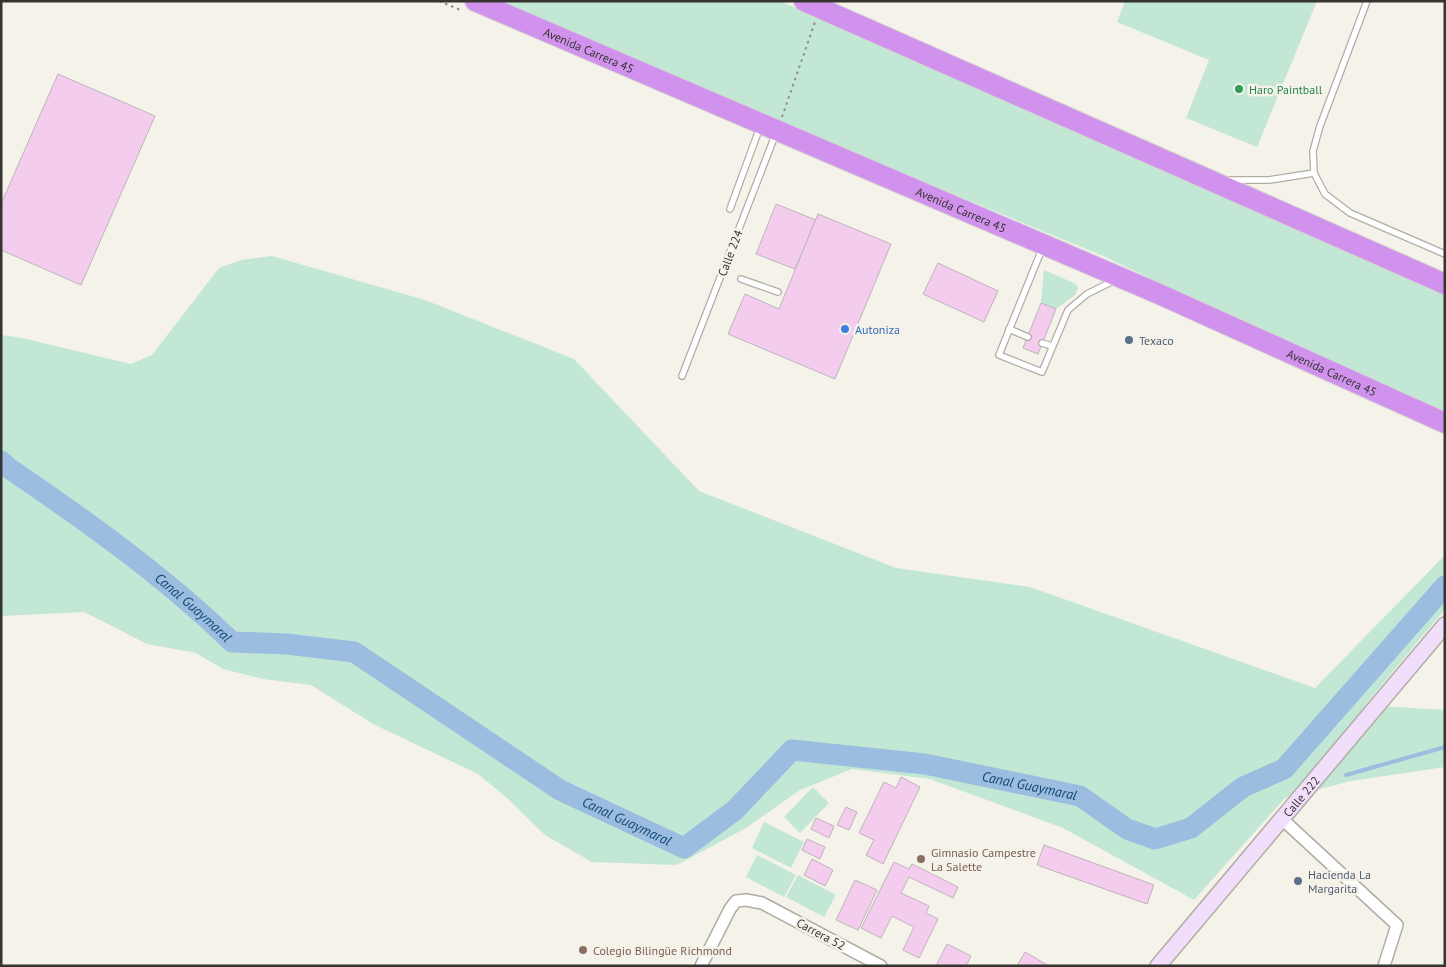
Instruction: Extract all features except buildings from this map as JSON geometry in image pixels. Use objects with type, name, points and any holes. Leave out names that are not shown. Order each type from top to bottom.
[{"type":"highway","name":"Avenida Carrera 45","points":[[475,1],[1120,278],[1445,423]]},
{"type":"highway","points":[[816,4],[1445,284]]},
{"type":"street","name":"Calle 222","points":[[1158,966],[1445,625]]},
{"type":"street","points":[[1281,818],[1397,925],[1384,966]]},
{"type":"street","name":"Carrera 52","points":[[702,966],[730,909],[736,901],[746,900],[762,903],[881,966]]},
{"type":"lane","points":[[1367,1],[1320,126],[1314,151],[1314,173],[1325,194],[1350,213],[1445,254]]},
{"type":"lane","points":[[730,209],[769,127]]},
{"type":"lane","name":"Calle 224","points":[[682,376],[769,127]]},
{"type":"lane","points":[[1209,180],[1269,180],[1314,173]]},
{"type":"lane","points":[[1044,245],[999,355],[1042,372],[1064,317],[1073,305],[1087,294],[1120,278]]},
{"type":"lane","points":[[742,279],[778,292]]},
{"type":"lane","points":[[1009,329],[1028,337]]},
{"type":"lane","points":[[1042,343],[1052,346]]},
{"type":"path","points":[[769,127],[816,4]]},
{"type":"green space","points":[[500,1],[780,1],[1151,162],[1445,295],[1445,413],[1103,256],[811,135]]},
{"type":"green space","name":"Haro Paintball","points":[[1125,1],[1317,1],[1257,147],[1186,118],[1209,60],[1117,22]]},
{"type":"green space","points":[[272,256],[425,300],[574,359],[699,491],[896,568],[1030,587],[1315,688],[1445,555],[1445,609],[1365,705],[1445,710],[1445,767],[1351,781],[1285,798],[1194,900],[1063,828],[930,779],[852,769],[800,790],[746,828],[677,865],[592,862],[545,835],[508,799],[478,774],[373,724],[311,685],[263,679],[223,669],[196,653],[147,644],[84,612],[1,616],[1,335],[22,338],[131,364],[152,355],[219,268],[241,260]]},
{"type":"green space","points":[[1044,270],[1076,284],[1078,288],[1075,295],[1056,309],[1041,303]]},
{"type":"green space","points":[[813,787],[829,803],[800,833],[784,817]]},
{"type":"green space","points":[[764,822],[804,842],[791,868],[752,848]]},
{"type":"green space","points":[[757,855],[796,875],[784,897],[746,877]]},
{"type":"green space","points":[[798,875],[836,895],[824,917],[786,897]]},
{"type":"waterway","name":"Canal Guaymaral","points":[[1,461],[125,551],[180,595],[232,642],[287,644],[354,652],[560,790],[684,848],[735,810],[792,750],[925,764],[1080,796],[1127,829],[1155,839],[1191,828],[1243,787],[1284,769],[1445,586]]},
{"type":"waterway","points":[[1346,775],[1445,747]]},
{"type":"place","name":"Haro Paintball","points":[[1239,89]]},
{"type":"place","name":"Autoniza","points":[[845,329]]},
{"type":"place","name":"Texaco","points":[[1129,340]]},
{"type":"place","name":"Gimnasio Campestre La Salette","points":[[921,859]]},
{"type":"place","name":"Hacienda La Margarita","points":[[1298,881]]},
{"type":"place","name":"Colegio Bilingüe Richmond","points":[[583,950]]}]
